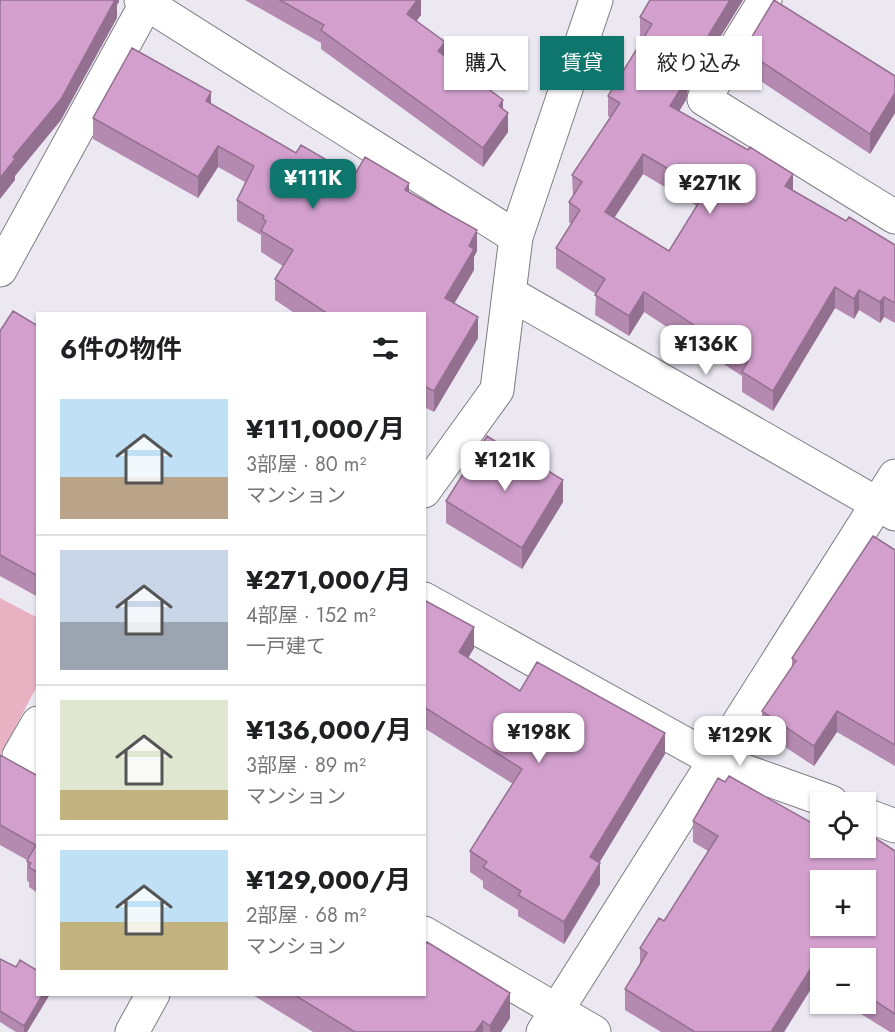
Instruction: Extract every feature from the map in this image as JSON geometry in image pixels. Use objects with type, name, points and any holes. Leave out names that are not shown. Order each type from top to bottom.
[{"type":"street","points":[[426,486],[497,390],[516,237],[596,0]]},
{"type":"street","points":[[765,0],[704,99],[895,217]]},
{"type":"street","points":[[0,270],[143,2],[516,237]]},
{"type":"street","points":[[509,293],[890,497],[714,760],[550,1021]]},
{"type":"street","points":[[426,600],[714,760],[810,794]]},
{"type":"street","points":[[36,726],[19,756],[36,766]]},
{"type":"street","points":[[876,818],[895,825]]},
{"type":"street","points":[[426,934],[550,1021],[594,1032]]},
{"type":"street","points":[[132,1032],[152,996]]},
{"type":"shaded area","points":[[0,598],[36,617],[36,688],[0,756]]},
{"type":"building","points":[[0,0],[115,0],[61,99],[13,157],[15,159],[0,178]]},
{"type":"building","points":[[280,0],[417,0],[407,14],[444,41],[438,51],[444,56],[444,90],[490,90],[503,100],[499,106],[508,113],[483,148],[321,30],[324,25]]},
{"type":"building","points":[[650,0],[730,0],[708,36],[645,36],[652,24],[640,17]]},
{"type":"building","points":[[774,0],[895,76],[895,93],[870,134],[762,62],[762,36],[752,36]]},
{"type":"building","points":[[132,48],[211,92],[206,101],[296,153],[301,145],[354,176],[365,157],[409,183],[405,190],[477,230],[469,246],[474,249],[445,298],[478,317],[434,391],[426,387],[426,312],[325,312],[275,279],[293,250],[261,231],[266,221],[263,219],[264,216],[237,200],[254,166],[218,146],[198,177],[93,118]]},
{"type":"building","points":[[636,50],[636,90],[680,90],[670,106],[748,150],[750,147],[793,174],[785,186],[846,221],[849,217],[895,245],[895,303],[884,297],[880,302],[859,290],[854,299],[835,287],[773,391],[742,372],[748,361],[644,292],[629,316],[595,295],[605,279],[556,248],[580,210],[569,202],[582,182],[572,175],[620,103],[608,96],[612,90],[624,90],[624,70]],"holes":[[[643,154],[706,191],[669,251],[605,212]]]},
{"type":"building","points":[[13,311],[36,325],[36,575],[0,555],[0,331]]},
{"type":"building","points":[[487,436],[530,464],[532,461],[563,480],[522,548],[446,501]]},
{"type":"building","points":[[873,536],[895,550],[895,745],[837,711],[814,746],[762,711],[796,661],[792,658]]},
{"type":"building","points":[[426,601],[474,627],[459,652],[520,691],[537,662],[665,733],[590,857],[600,863],[564,922],[518,895],[521,891],[483,867],[487,862],[470,851],[522,769],[426,708]]},
{"type":"building","points":[[0,755],[36,775],[36,845],[0,825]]},
{"type":"building","points":[[729,776],[810,822],[810,858],[876,858],[876,839],[895,851],[895,1014],[876,1002],[876,948],[810,948],[810,969],[771,1032],[695,1032],[625,989],[647,953],[640,948],[659,918],[664,921],[718,836],[693,821],[718,778],[725,782]]},
{"type":"building","points":[[36,845],[36,872],[29,867],[31,863],[27,861]]},
{"type":"building","points":[[426,943],[510,993],[490,1026],[483,1021],[475,1032],[355,1032],[296,996],[426,996]]},
{"type":"building","points":[[0,959],[16,967],[20,960],[36,970],[36,996],[42,996],[24,1026],[0,1011]]}]
